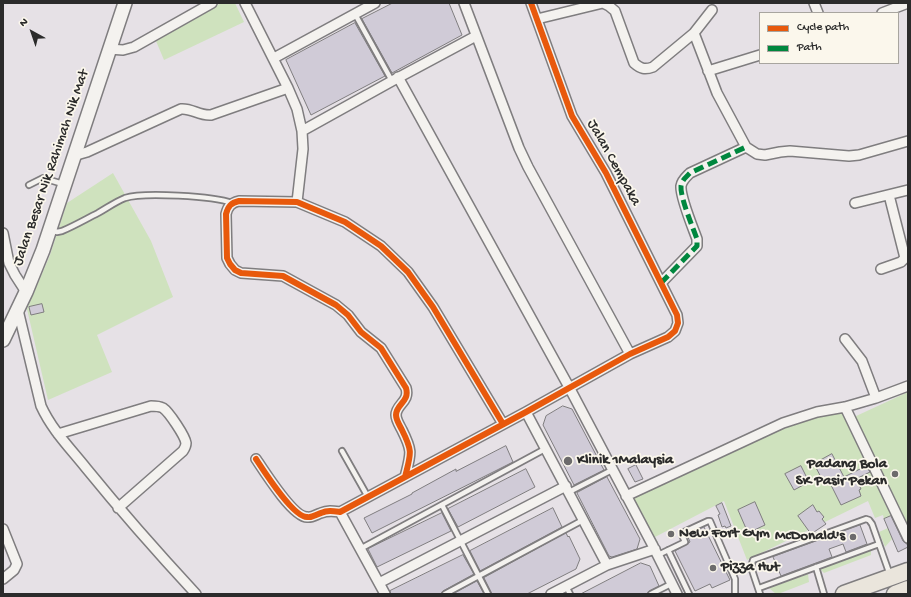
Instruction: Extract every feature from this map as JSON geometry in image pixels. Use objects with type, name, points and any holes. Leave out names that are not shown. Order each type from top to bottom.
[{"type":"highway","points":[[844,594],[908,572]]},
{"type":"highway","points":[[895,594],[908,589]]},
{"type":"street","name":"Jalan Besar Nik Rahimah Nik Mat","points":[[3,340],[26,292],[50,229],[125,3]]},
{"type":"street","points":[[245,3],[274,58],[297,109],[302,131],[303,149],[297,202]]},
{"type":"street","points":[[274,58],[375,3]]},
{"type":"street","points":[[256,459],[274,485],[293,509],[300,515],[306,518],[329,511],[340,512],[630,354],[519,148],[464,3]]},
{"type":"street","name":"Jalan Cempaka","points":[[532,3],[572,116],[606,173],[677,315],[678,323],[675,331],[668,337],[630,354]]},
{"type":"street","points":[[885,12],[908,3]]},
{"type":"street","points":[[537,19],[603,4],[609,6],[615,11],[634,63],[640,68],[646,70],[653,67],[694,33],[712,10]]},
{"type":"street","points":[[109,49],[123,50],[134,47],[210,6]]},
{"type":"street","points":[[694,33],[717,93],[746,147],[757,154],[765,155],[790,151],[849,156],[859,155],[908,141]]},
{"type":"street","points":[[302,131],[476,36]]},
{"type":"street","points":[[708,71],[759,55]]},
{"type":"street","points":[[395,79],[569,387],[656,552],[676,594]]},
{"type":"street","points":[[74,153],[80,154],[87,152],[181,109],[190,109],[204,116],[211,115],[288,88]]},
{"type":"street","points":[[661,284],[697,246],[697,239],[681,187],[683,180],[690,173],[746,147]]},
{"type":"street","points":[[855,203],[908,190]]},
{"type":"street","points":[[881,270],[901,262],[905,258],[889,195]]},
{"type":"street","points":[[406,477],[411,455],[409,445],[396,415],[398,409],[408,394],[406,388],[381,348],[361,332],[348,315],[336,305],[292,280],[273,274],[241,274],[235,270],[227,258],[226,214],[232,203],[239,201],[297,202],[345,222],[380,246],[408,272],[432,307],[503,424]]},
{"type":"street","points":[[3,233],[9,263],[26,292]]},
{"type":"street","points":[[18,310],[46,418],[118,508],[196,594]]},
{"type":"street","points":[[845,339],[862,361],[876,398]]},
{"type":"street","points":[[626,496],[783,423],[817,412],[845,407],[876,398],[908,386]]},
{"type":"street","points":[[58,434],[151,406],[157,406],[167,412],[184,436],[186,446],[183,451],[118,508]]},
{"type":"street","points":[[845,407],[908,538]]},
{"type":"street","points":[[526,412],[607,565]]},
{"type":"street","points":[[379,583],[567,489]]},
{"type":"street","points":[[340,512],[385,594]]},
{"type":"street","points":[[3,529],[17,564],[14,570],[3,579]]},
{"type":"street","points":[[551,594],[568,590],[607,565],[656,552]]},
{"type":"lane","points":[[354,14],[395,79]]},
{"type":"lane","points":[[29,185],[43,178],[65,184]]},
{"type":"lane","points":[[50,229],[57,232],[62,231],[98,213],[114,203],[127,198],[139,196],[182,195],[232,203]]},
{"type":"lane","points":[[360,549],[546,449]]},
{"type":"lane","points":[[342,451],[368,497]]},
{"type":"lane","points":[[567,489],[612,470]]},
{"type":"lane","points":[[442,505],[488,594]]},
{"type":"lane","points":[[760,594],[752,567],[752,562],[755,559],[866,519],[872,524],[891,577]]},
{"type":"lane","points":[[445,594],[583,520]]},
{"type":"lane","points":[[656,552],[668,550],[685,542],[682,533],[710,521],[735,579],[735,594]]},
{"type":"lane","points":[[759,588],[879,544]]},
{"type":"lane","points":[[668,550],[689,594]]},
{"type":"lane","points":[[816,567],[824,594]]},
{"type":"lane","points":[[651,594],[671,584]]},
{"type":"green space","points":[[221,3],[235,3],[244,22],[164,60],[156,41]]},
{"type":"green space","points":[[113,173],[151,241],[173,297],[97,335],[112,372],[48,400],[27,309],[50,255],[67,203]]},
{"type":"green space","name":"Padang Bola SK Pasir Pekan","points":[[908,392],[908,530],[854,417]]},
{"type":"green space","points":[[845,407],[897,514],[884,519],[883,515],[875,518],[868,501],[747,560],[724,501],[655,537],[658,542],[652,544],[626,496],[783,423]]},
{"type":"green space","points":[[888,528],[892,539],[885,547],[879,532]]},
{"type":"green space","points":[[871,550],[871,555],[824,573],[820,569]]},
{"type":"green space","points":[[808,574],[809,582],[778,594],[769,588]]},
{"type":"building","points":[[393,3],[449,3],[462,35],[392,73],[362,19]]},
{"type":"building","points":[[355,23],[385,76],[311,115],[286,60]]},
{"type":"building","points":[[42,304],[44,312],[31,315],[29,307]]},
{"type":"building","points":[[563,406],[572,409],[604,470],[574,485],[543,425],[546,416]]},
{"type":"building","points":[[506,446],[513,462],[372,533],[364,518],[412,494],[456,469],[456,471]]},
{"type":"building","points":[[832,454],[844,477],[866,466],[870,472],[856,479],[861,489],[859,490],[861,496],[841,505],[828,479],[823,481],[814,464]]},
{"type":"building","points":[[636,465],[643,479],[635,482],[628,469]]},
{"type":"building","points":[[801,466],[808,480],[806,481],[807,483],[794,490],[785,474]]},
{"type":"building","points":[[526,469],[535,487],[458,527],[448,509]]},
{"type":"building","points":[[607,477],[640,539],[637,549],[612,557],[609,556],[577,493]]},
{"type":"building","points":[[755,502],[765,525],[748,533],[738,510]]},
{"type":"building","points":[[722,503],[731,526],[726,528],[725,526],[722,527],[718,515],[720,514],[716,506]]},
{"type":"building","points":[[813,505],[817,512],[819,511],[824,517],[822,519],[826,524],[811,534],[798,516]]},
{"type":"building","points":[[553,508],[562,527],[480,571],[470,551]]},
{"type":"building","points":[[442,513],[451,531],[377,567],[368,549]]},
{"type":"building","points":[[891,516],[903,541],[908,547],[898,552],[884,519]]},
{"type":"building","points":[[860,525],[867,544],[846,552],[843,544],[829,549],[832,557],[781,576],[773,557]]},
{"type":"building","points":[[704,527],[730,580],[712,588],[710,584],[695,591],[675,551],[690,542],[687,535]]},
{"type":"building","points":[[566,533],[568,537],[569,536],[580,559],[576,569],[527,594],[492,594],[484,578]]},
{"type":"building","points":[[463,555],[474,574],[443,591],[441,594],[391,594],[390,591]]},
{"type":"building","points":[[641,563],[650,566],[659,586],[649,591],[647,594],[581,594]]},
{"type":"building","points":[[477,581],[484,594],[453,594]]},
{"type":"marked path","points":[[661,283],[697,246],[697,239],[681,191],[683,180],[690,173],[746,147]]},
{"type":"cycle path","points":[[256,459],[287,502],[301,515],[309,517],[326,511],[340,512],[630,354],[668,337],[675,331],[678,323],[677,315],[606,173],[572,116],[531,3]]},
{"type":"cycle path","points":[[405,477],[410,453],[406,437],[397,421],[396,415],[398,408],[405,400],[407,393],[406,388],[381,348],[361,332],[348,315],[336,305],[283,276],[241,273],[235,270],[227,258],[226,214],[232,204],[239,201],[297,202],[345,222],[381,246],[408,272],[433,307],[503,424]]},
{"type":"place","name":"Klinik 1Malaysia","points":[[568,461]]},
{"type":"place","name":"Padang Bola SK Pasir Pekan","points":[[895,474]]},
{"type":"place","name":"New Fort Gym","points":[[671,534]]},
{"type":"place","name":"McDonald's","points":[[853,537]]},
{"type":"place","name":"Pizza Hut","points":[[713,568]]}]
